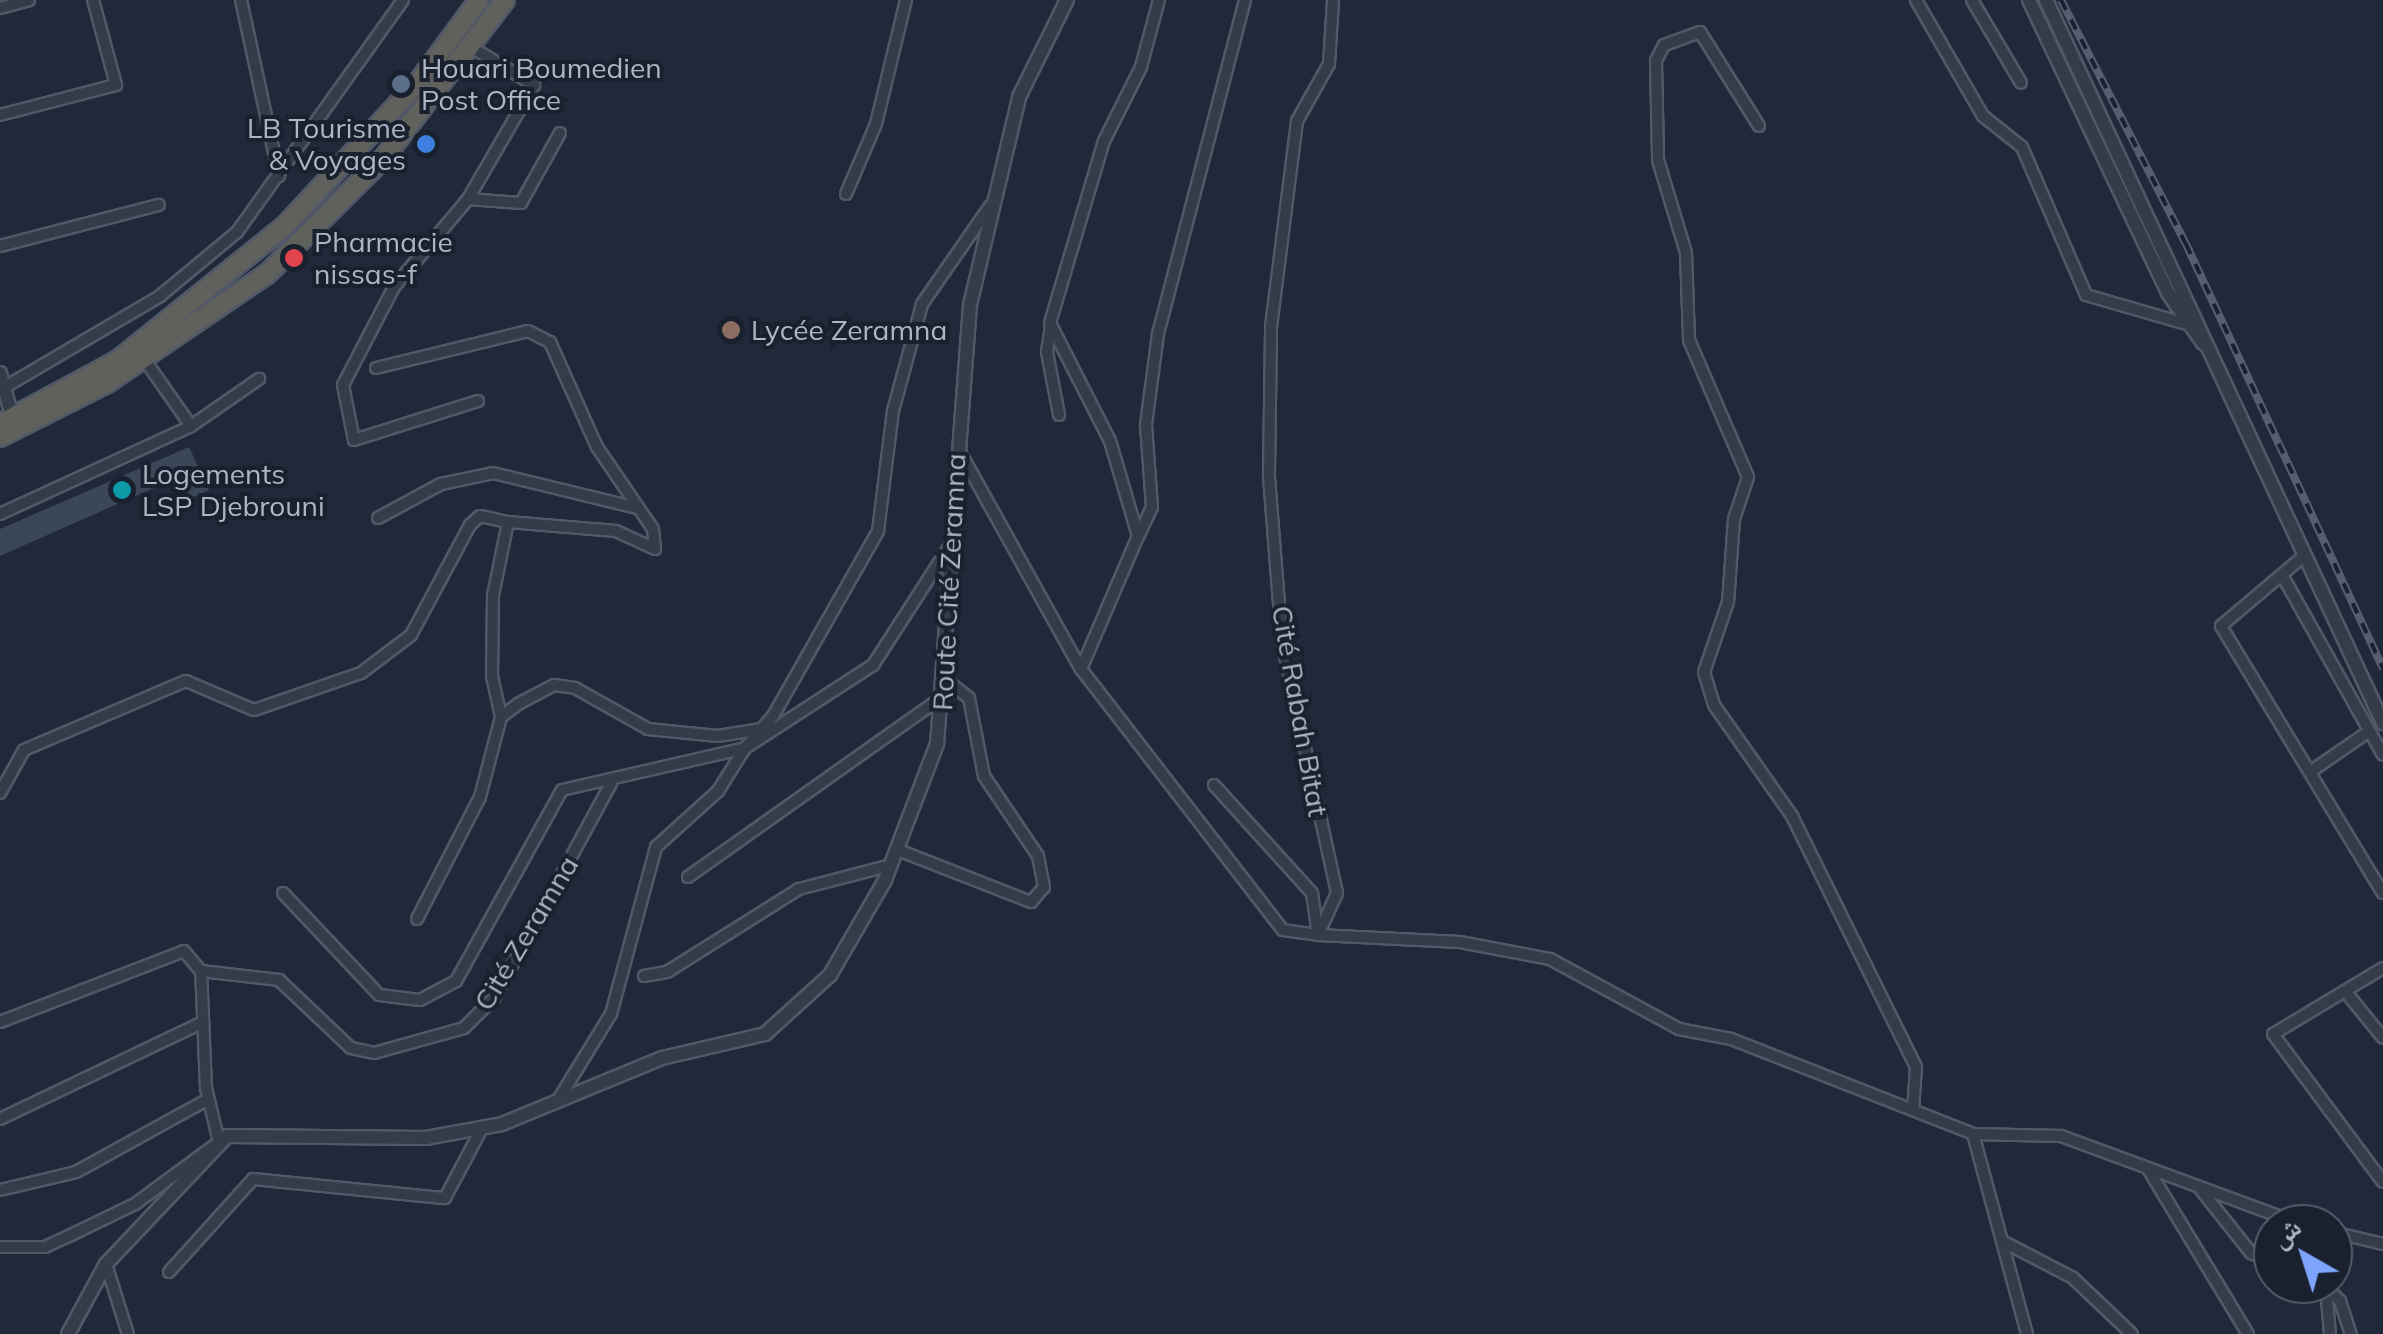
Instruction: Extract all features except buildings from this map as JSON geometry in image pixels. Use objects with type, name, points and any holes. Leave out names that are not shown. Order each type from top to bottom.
[{"type":"highway","points":[[140,354],[311,201],[420,80],[479,0]]},
{"type":"highway","points":[[7,428],[219,311],[311,234],[471,47],[505,0]]},
{"type":"street","points":[[0,8],[30,0]]},
{"type":"street","points":[[0,115],[116,85],[92,0]]},
{"type":"street","points":[[240,0],[279,176]]},
{"type":"street","points":[[388,0],[392,16]]},
{"type":"street","points":[[2,389],[160,296],[236,232],[404,0]]},
{"type":"street","points":[[846,194],[876,124],[906,0]]},
{"type":"street","name":"Route Cité Zeramna","points":[[219,1142],[244,1131],[426,1138],[482,1128],[662,1058],[728,1048],[777,1026],[830,975],[892,865],[929,776],[946,694],[957,447],[970,304],[1020,97],[1067,0]]},
{"type":"street","points":[[1059,415],[1047,352],[1051,325],[1098,156],[1141,67],[1159,0]]},
{"type":"street","points":[[1080,669],[1152,507],[1146,425],[1158,334],[1246,0]]},
{"type":"street","name":"Cité Rabah Bitat","points":[[1318,935],[1337,893],[1282,642],[1270,475],[1270,327],[1297,121],[1329,64],[1333,0]]},
{"type":"street","points":[[1916,0],[1983,116],[2022,147],[2086,295],[2190,325]]},
{"type":"street","points":[[1972,0],[2021,83]]},
{"type":"street","points":[[2029,0],[2190,325],[2222,370]]},
{"type":"street","points":[[2046,0],[2222,370],[2383,724]]},
{"type":"street","points":[[1759,126],[1700,32],[1664,45],[1656,61],[1658,160],[1686,252],[1689,340],[1748,478],[1734,518],[1728,602],[1704,672],[1714,704],[1792,816],[1916,1067],[1913,1106]]},
{"type":"street","points":[[471,47],[534,85],[468,198],[394,287],[343,385],[354,440],[478,401]]},
{"type":"street","points":[[468,198],[521,204],[560,134]]},
{"type":"street","points":[[0,246],[160,205]]},
{"type":"street","points":[[558,1100],[610,1014],[656,848],[718,791],[762,729],[878,532],[893,410],[922,304],[991,205]]},
{"type":"street","points":[[1051,325],[1110,442],[1138,536]]},
{"type":"street","points":[[0,793],[24,750],[186,681],[254,710],[361,673],[411,635],[470,525],[480,516],[616,531],[655,549],[639,508],[597,447],[550,342],[528,331],[376,368]]},
{"type":"street","points":[[140,354],[192,426]]},
{"type":"street","points":[[0,372],[7,428]]},
{"type":"street","points":[[0,514],[192,426],[258,378]]},
{"type":"street","points":[[957,447],[1080,669],[1283,930],[1460,942],[1550,958],[1679,1029],[1731,1038],[1913,1106],[1973,1134],[2062,1136],[2253,1207]]},
{"type":"street","points":[[378,518],[442,484],[493,473],[639,508]]},
{"type":"street","points":[[417,919],[480,797],[500,716],[492,676],[493,596],[508,522]]},
{"type":"street","name":"Cité Zeramna","points":[[283,893],[379,995],[420,1000],[456,982],[562,790],[612,784],[745,748],[873,664],[954,539]]},
{"type":"street","points":[[2305,555],[2221,626],[2383,893]]},
{"type":"street","points":[[2282,574],[2383,755]]},
{"type":"street","points":[[898,850],[1031,902],[1044,887],[1038,856],[984,776],[969,698],[946,680]]},
{"type":"street","points":[[500,716],[554,685],[575,688],[648,730],[718,736],[762,729]]},
{"type":"street","points":[[688,877],[946,694]]},
{"type":"street","points":[[2310,772],[2368,732]]},
{"type":"street","name":"Cité Zeramna","points":[[0,1022],[184,951],[201,971],[280,980],[351,1048],[374,1054],[448,1038],[494,997],[612,784]]},
{"type":"street","points":[[1214,785],[1312,894],[1318,935]]},
{"type":"street","points":[[644,976],[668,972],[799,888],[892,865]]},
{"type":"street","points":[[2383,968],[2272,1034],[2383,1182]]},
{"type":"street","points":[[201,971],[208,1099],[219,1142]]},
{"type":"street","points":[[2345,991],[2383,1038]]},
{"type":"street","points":[[0,1120],[203,1022]]},
{"type":"street","points":[[0,1190],[76,1172],[208,1099]]},
{"type":"street","points":[[169,1272],[253,1179],[445,1198],[482,1128]]},
{"type":"street","points":[[1973,1134],[2027,1334]]},
{"type":"street","points":[[0,1247],[45,1246],[72,1235],[135,1204],[219,1142]]},
{"type":"street","points":[[68,1334],[106,1264],[219,1142]]},
{"type":"street","points":[[2147,1168],[2248,1334]]},
{"type":"street","points":[[2200,1188],[2253,1254]]},
{"type":"street","points":[[2353,1237],[2383,1244]]},
{"type":"street","points":[[2002,1240],[2073,1278],[2132,1334]]},
{"type":"street","points":[[106,1264],[128,1334]]},
{"type":"street","points":[[2326,1304],[2330,1334]]},
{"type":"street","points":[[2334,1304],[2351,1334]]},
{"type":"railway","points":[[2061,0],[2186,244],[2383,669]]},
{"type":"place","name":"Houari Boumedien Post Office","points":[[401,84]]},
{"type":"place","name":"LB Tourisme & Voyages","points":[[426,144]]},
{"type":"place","name":"Pharmacie nissas-f","points":[[294,258]]},
{"type":"place","name":"Lycée Zeramna","points":[[731,330]]},
{"type":"place","name":"Logements LSP Djebrouni","points":[[122,490]]}]
